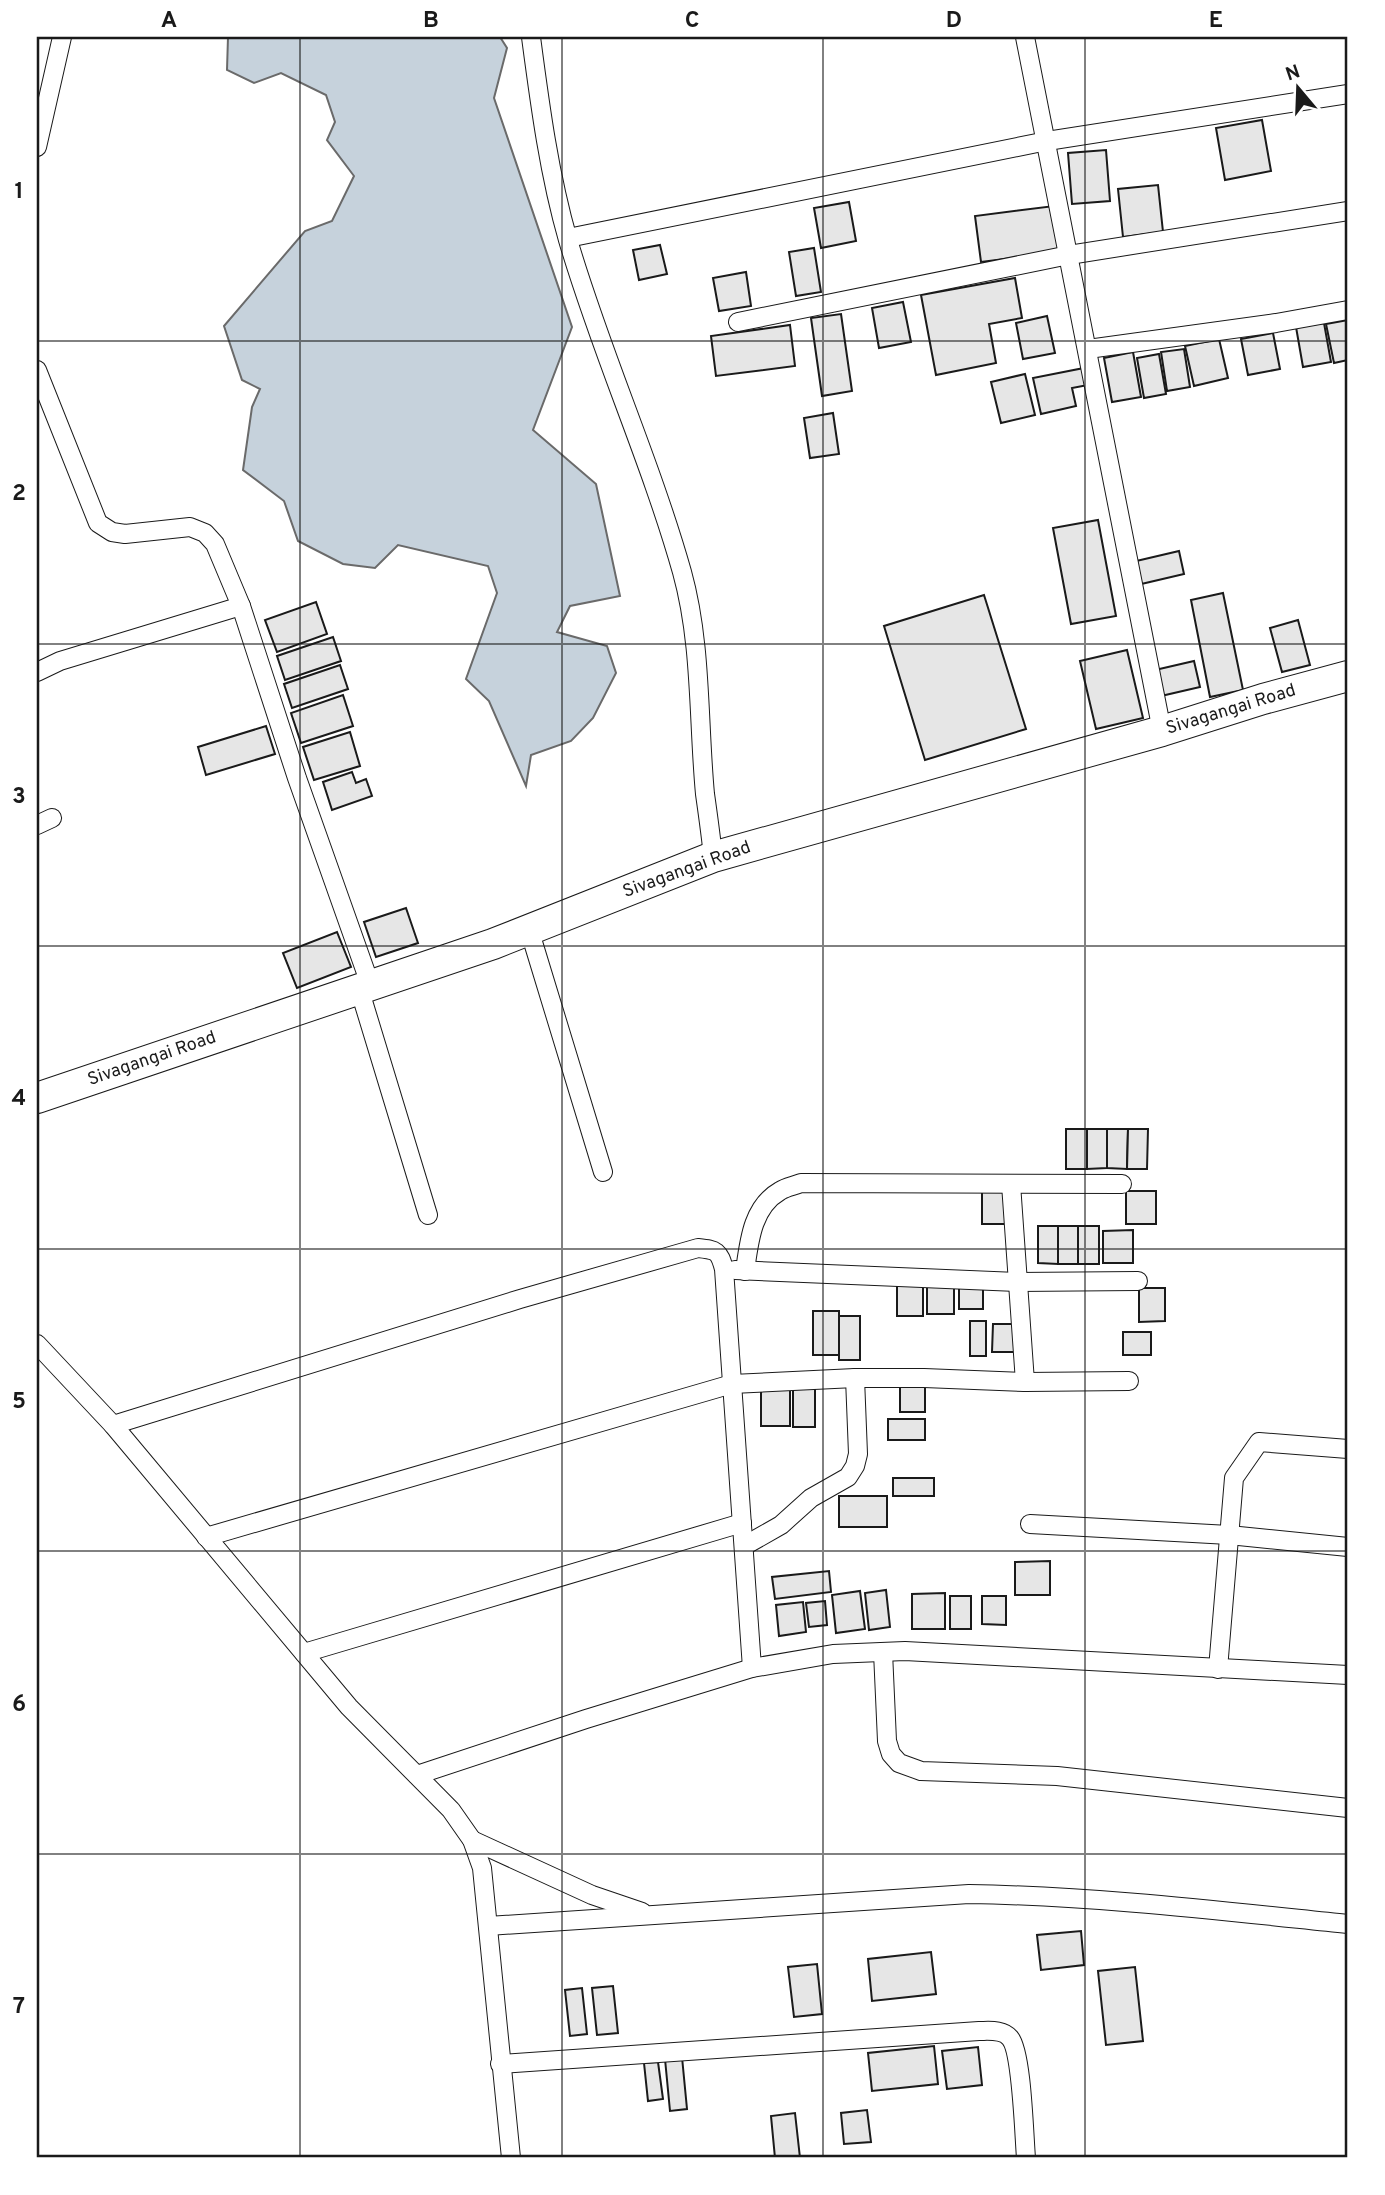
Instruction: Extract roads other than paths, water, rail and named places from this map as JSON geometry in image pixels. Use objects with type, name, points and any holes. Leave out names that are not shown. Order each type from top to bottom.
[{"type":"main road","name":"Sivagangai Road","points":[[37,1098],[493,944],[713,857],[1348,676]]},
{"type":"street","points":[[37,147],[62,37]]},
{"type":"street","points":[[531,37],[551,172],[568,238],[589,305],[635,427],[682,574],[695,648],[705,793],[713,857]]},
{"type":"street","points":[[1025,37],[1162,731]]},
{"type":"street","points":[[568,238],[1047,141],[1348,94]]},
{"type":"street","points":[[738,322],[1069,255],[1348,211]]},
{"type":"street","points":[[1088,349],[1276,323],[1348,310]]},
{"type":"street","points":[[37,370],[98,523],[112,532],[125,534],[190,527],[205,533],[215,544],[241,606],[365,986],[428,1215]]},
{"type":"street","points":[[37,672],[60,661],[241,606]]},
{"type":"street","points":[[529,929],[603,1172]]},
{"type":"street","points":[[745,1271],[754,1223],[763,1207],[778,1191],[801,1183],[1122,1184]]},
{"type":"street","points":[[1011,1184],[1025,1382]]},
{"type":"street","points":[[113,1425],[520,1299],[698,1248],[713,1249],[720,1254],[724,1269],[752,1668]]},
{"type":"street","points":[[724,1269],[1017,1282],[1138,1281]]},
{"type":"street","points":[[37,1344],[113,1425],[349,1707],[451,1810],[472,1840],[482,1868],[511,2158]]},
{"type":"street","points":[[744,1546],[781,1525],[811,1498],[848,1477],[858,1454],[855,1378]]},
{"type":"street","points":[[206,1536],[732,1384],[855,1378],[1025,1382],[1129,1381]]},
{"type":"street","points":[[1218,1669],[1234,1478],[1259,1442],[1348,1449]]},
{"type":"street","points":[[304,1653],[742,1523]]},
{"type":"street","points":[[1030,1524],[1229,1535],[1348,1547]]},
{"type":"street","points":[[418,1775],[752,1668],[834,1654],[905,1651],[1348,1675]]},
{"type":"street","points":[[883,1652],[887,1741],[891,1754],[899,1763],[921,1771],[1057,1776],[1348,1808]]},
{"type":"street","points":[[472,1840],[592,1895],[650,1915]]},
{"type":"street","points":[[488,1926],[969,1894],[1033,1895],[1144,1903],[1348,1924]]},
{"type":"street","points":[[500,2064],[813,2041],[1000,2032],[1008,2036],[1014,2044],[1026,2158]]}]
